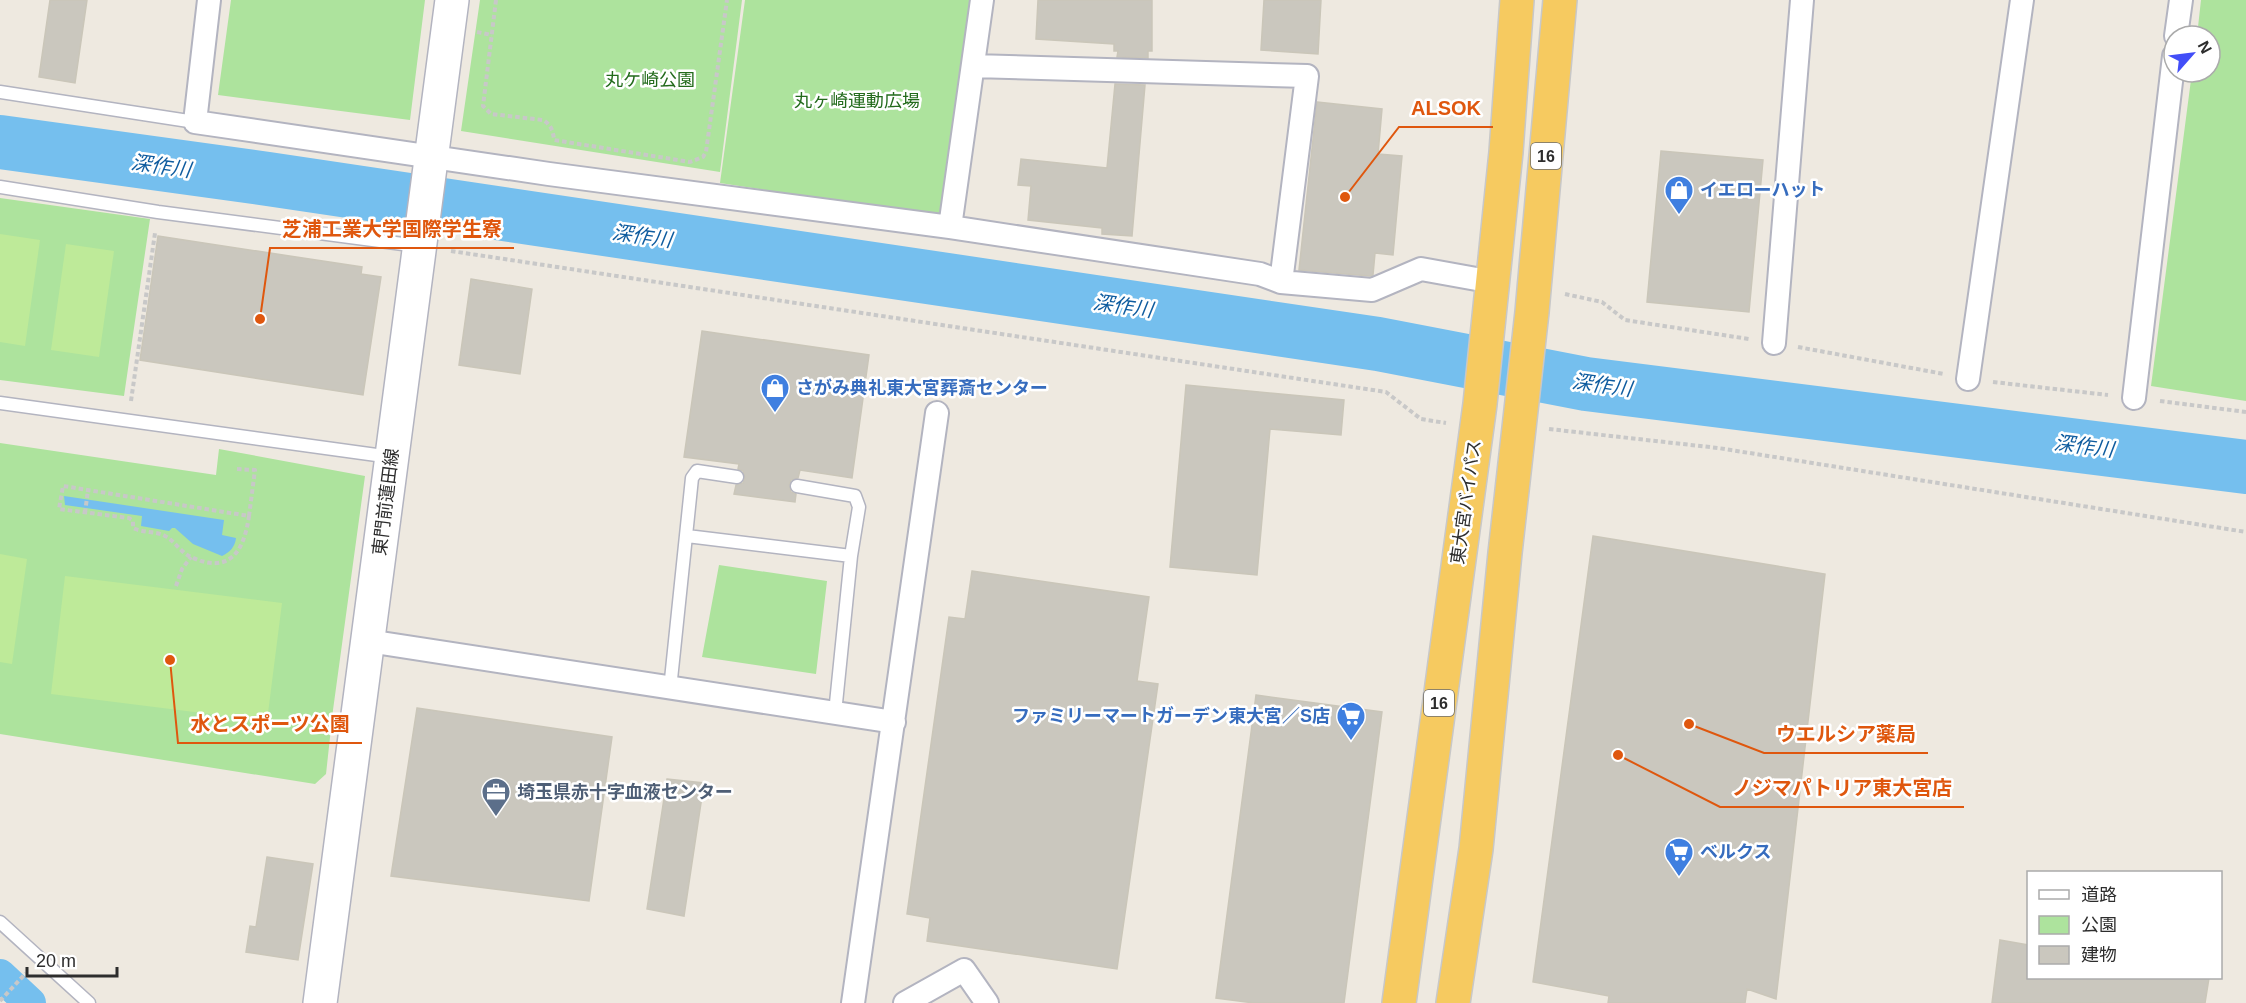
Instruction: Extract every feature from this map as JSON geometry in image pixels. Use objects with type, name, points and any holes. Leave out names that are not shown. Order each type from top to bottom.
[{"type":"highway","name":"東大宮バイパス","points":[[1399,1003],[1478,416],[1506,152],[1517,0]]},
{"type":"highway","name":"16","points":[[1453,1003],[1476,849],[1505,553],[1532,312],[1560,0]]},
{"type":"main road","name":"東門前蓮田線","points":[[320,1003],[452,0]]},
{"type":"street","points":[[209,0],[195,122],[431,162],[560,176],[950,227],[1260,273],[1281,282],[1372,290],[1421,269],[1492,294]]},
{"type":"street","points":[[950,227],[982,0]]},
{"type":"street","points":[[1774,343],[1802,0]]},
{"type":"street","points":[[1968,379],[2022,0]]},
{"type":"street","points":[[2178,24],[2181,0]]},
{"type":"street","points":[[973,66],[1306,76],[1281,282]]},
{"type":"street","points":[[2134,398],[2171,84]]},
{"type":"street","points":[[853,1003],[937,413]]},
{"type":"street","points":[[368,641],[894,722]]},
{"type":"street","points":[[905,1003],[964,970],[987,1003]]},
{"type":"lane","points":[[0,92],[195,122]]},
{"type":"lane","points":[[0,187],[158,212],[420,239]]},
{"type":"lane","points":[[0,403],[392,457]]},
{"type":"lane","points":[[670,689],[694,474],[698,471],[737,477]]},
{"type":"lane","points":[[797,486],[855,496],[859,507],[851,556],[835,713]]},
{"type":"lane","points":[[687,536],[851,556]]},
{"type":"lane","points":[[0,922],[89,1003]]},
{"type":"path","points":[[496,0],[483,106],[491,114],[543,120],[553,130],[554,140],[690,162],[703,157],[706,152],[727,0]]},
{"type":"path","points":[[128,422],[158,212]]},
{"type":"path","points":[[420,239],[1386,392],[1421,419],[1478,416]]},
{"type":"path","points":[[1521,418],[1718,447],[2246,532]]},
{"type":"path","points":[[237,469],[255,470],[249,516],[246,537],[240,550],[222,562],[211,562],[192,557],[179,550],[164,535],[133,528],[133,521],[129,518],[59,509],[63,486],[249,516]]},
{"type":"path","points":[[85,513],[88,490]]},
{"type":"path","points":[[176,586],[182,569],[192,557]]},
{"type":"path","points":[[0,1001],[39,959]]},
{"type":"green space","points":[[231,0],[425,0],[410,120],[218,95]]},
{"type":"green space","name":"丸ケ崎公園","points":[[480,0],[742,0],[720,172],[461,131]]},
{"type":"green space","name":"丸ヶ崎運動広場","points":[[745,0],[975,0],[947,210],[937,216],[720,183]]},
{"type":"green space","points":[[2201,0],[2246,0],[2246,401],[2151,386],[2190,84],[2222,84],[2222,24],[2198,24]]},
{"type":"green space","points":[[0,198],[150,219],[124,396],[0,380]]},
{"type":"green space","points":[[0,234],[40,240],[25,346],[0,342]]},
{"type":"green space","points":[[66,244],[114,251],[99,357],[51,350]]},
{"type":"green space","points":[[0,443],[216,475],[219,449],[365,476],[326,774],[315,784],[0,734]]},
{"type":"green space","points":[[0,554],[27,559],[12,664],[0,662]]},
{"type":"green space","points":[[719,565],[827,581],[816,674],[702,657]]},
{"type":"green space","points":[[65,576],[282,603],[267,721],[51,694]]},
{"type":"water","points":[[64,496],[224,520],[222,535],[236,538],[232,549],[222,556],[193,544],[175,528],[169,531],[141,526],[142,516],[65,505]]},
{"type":"building","points":[[50,0],[87,0],[75,83],[39,77]]},
{"type":"building","points":[[1038,0],[1152,0],[1152,51],[1148,51],[1148,58],[1117,57],[1118,51],[1114,51],[1114,44],[1036,39]]},
{"type":"building","points":[[1264,0],[1321,0],[1318,54],[1261,50]]},
{"type":"building","points":[[1115,84],[1145,85],[1132,236],[1102,234],[1102,228],[1028,220],[1031,186],[1018,185],[1021,159],[1107,168]]},
{"type":"building","points":[[1317,102],[1382,109],[1378,154],[1402,156],[1393,255],[1375,253],[1373,275],[1370,276],[1299,270]]},
{"type":"building","points":[[1661,151],[1763,160],[1749,312],[1647,302]]},
{"type":"building","points":[[158,236],[362,267],[361,274],[381,277],[363,395],[140,360]]},
{"type":"building","points":[[471,279],[532,289],[520,374],[459,365]]},
{"type":"building","points":[[702,331],[869,355],[852,478],[800,470],[798,478],[791,480],[789,485],[791,492],[796,494],[795,502],[734,494],[736,485],[743,483],[745,478],[743,471],[738,469],[739,464],[684,457]]},
{"type":"building","points":[[1186,385],[1344,400],[1341,435],[1270,429],[1257,575],[1170,567]]},
{"type":"building","points":[[1593,536],[1825,574],[1776,999],[1747,989],[1745,1003],[1608,1003],[1609,996],[1533,982]]},
{"type":"building","points":[[972,571],[1149,597],[1137,681],[1158,684],[1117,969],[927,941],[930,918],[907,914],[949,617],[965,619]]},
{"type":"building","points":[[1256,695],[1382,712],[1344,1003],[1254,1003],[1216,998]]},
{"type":"building","points":[[417,708],[612,737],[589,901],[391,876]]},
{"type":"building","points":[[667,779],[704,783],[684,916],[647,909]]},
{"type":"building","points":[[267,857],[313,864],[298,960],[246,952],[250,926],[256,927]]},
{"type":"building","points":[[2000,940],[2027,945],[2027,979],[2209,979],[2205,1003],[1992,1003]]},
{"type":"waterway","name":"深作川","points":[[0,142],[268,179],[1378,344],[1586,384],[2246,467]]},
{"type":"waterway","points":[[0,975],[30,1003]]},
{"type":"place","name":"ALSOK","points":[[1345,197]]},
{"type":"place","name":"イエローハット","points":[[1679,216]]},
{"type":"place","name":"芝浦工業大学国際学生寮","points":[[260,319]]},
{"type":"place","name":"さがみ典礼東大宮葬斎センター","points":[[775,414]]},
{"type":"place","name":"水とスポーツ公園","points":[[170,660]]},
{"type":"place","name":"ウエルシア薬局","points":[[1689,724]]},
{"type":"place","name":"ファミリーマートガーデン東大宮／S店","points":[[1351,742]]},
{"type":"place","name":"ノジマパトリア東大宮店","points":[[1618,755]]},
{"type":"place","name":"埼玉県赤十字血液センター","points":[[496,818]]},
{"type":"place","name":"ベルクス","points":[[1679,878]]}]
